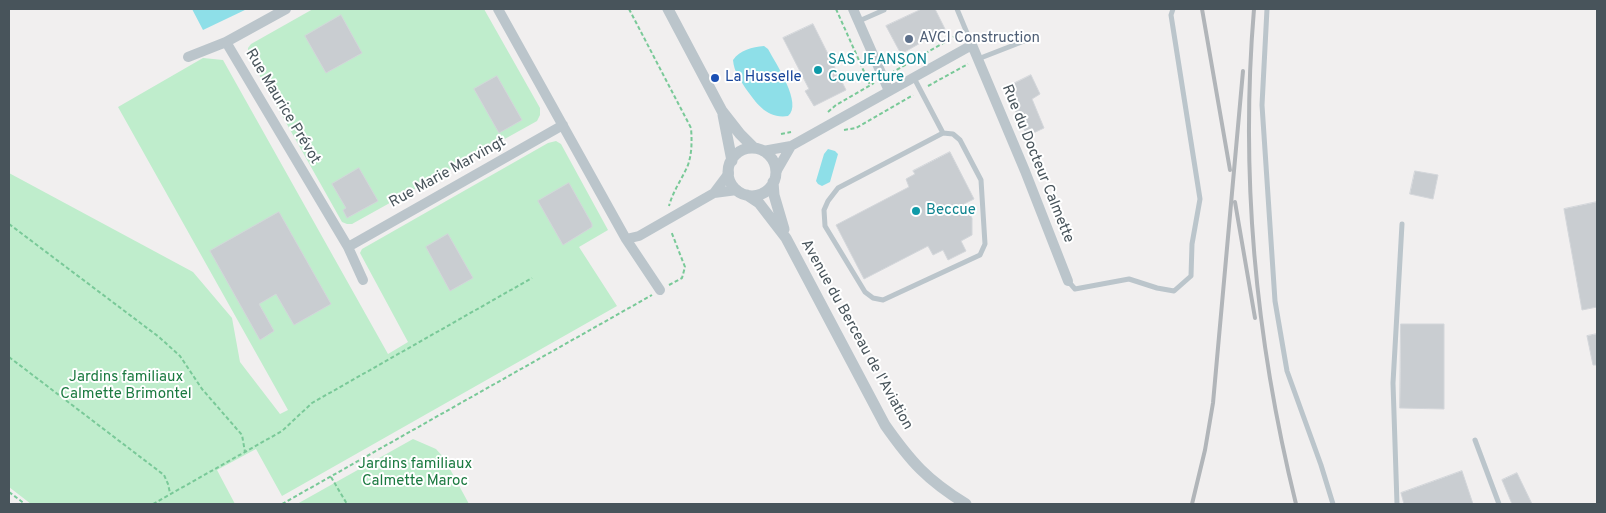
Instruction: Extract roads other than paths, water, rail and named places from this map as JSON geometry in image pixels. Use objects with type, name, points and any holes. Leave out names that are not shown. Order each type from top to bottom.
[{"type":"street","name":"Rue Maurice Prévot","points":[[286,9],[226,42],[348,247],[363,280]]},
{"type":"street","points":[[498,9],[626,239],[660,290]]},
{"type":"street","points":[[668,9],[722,111],[740,134],[772,158],[774,177]]},
{"type":"street","points":[[853,9],[890,91]]},
{"type":"street","points":[[188,57],[226,42]]},
{"type":"street","points":[[714,193],[728,173],[735,155],[742,150],[791,146],[972,45]]},
{"type":"street","name":"Rue du Docteur Calmette","points":[[972,45],[1025,170],[1068,281]]},
{"type":"street","points":[[722,111],[732,161]]},
{"type":"street","name":"Rue Marie Marvingt","points":[[348,247],[563,125]]},
{"type":"street","points":[[626,239],[639,236],[714,193],[742,192],[759,194],[764,192],[770,187],[791,146]]},
{"type":"street","points":[[728,173],[729,180],[742,192]]},
{"type":"street","name":"Avenue du Berceau de l'Aviation","points":[[774,177],[775,201],[786,238]]},
{"type":"street","name":"Avenue du Berceau de l'Aviation","points":[[742,192],[759,203],[786,238],[885,425],[904,453],[922,473],[942,490],[966,504]]},
{"type":"lane","points":[[957,9],[972,45]]},
{"type":"lane","points":[[1068,281],[1075,289],[1129,279],[1174,291],[1191,276],[1192,244],[1200,199],[1171,16],[1173,9]]},
{"type":"lane","points":[[1267,9],[1262,105],[1275,301],[1287,371],[1333,504]]},
{"type":"lane","points":[[859,21],[884,10]]},
{"type":"lane","points":[[978,59],[1037,36]]},
{"type":"lane","points":[[914,77],[942,132]]},
{"type":"lane","points":[[942,132],[953,134],[960,140],[981,180],[985,244],[980,254],[883,300],[873,298],[864,292],[825,226],[824,210],[838,188],[942,132]]},
{"type":"lane","points":[[1397,504],[1393,383],[1402,224]]},
{"type":"lane","points":[[1475,440],[1498,504]]},
{"type":"water","points":[[192,9],[247,9],[203,30]]},
{"type":"water","points":[[764,46],[768,49],[787,84],[792,103],[792,110],[788,116],[774,115],[763,109],[746,89],[735,68],[733,60],[739,54],[751,48]]},
{"type":"water","points":[[828,149],[838,154],[830,182],[822,186],[816,181],[824,154]]},
{"type":"railway","points":[[1202,9],[1230,170]]},
{"type":"railway","points":[[1254,9],[1250,71],[1249,134],[1255,258],[1261,320],[1271,382],[1296,504]]},
{"type":"railway","points":[[1192,504],[1205,450],[1213,403],[1243,71]]},
{"type":"railway","points":[[1235,202],[1255,318]]},
{"type":"place","name":"AVCI Construction","points":[[909,39]]},
{"type":"place","name":"SAS JEANSON Couverture","points":[[818,70]]},
{"type":"place","name":"La Husselle","points":[[715,78]]},
{"type":"place","name":"Beccue","points":[[916,211]]},
{"type":"park label","name":"Jardins familiaux Calmette Brimontel","points":[[126,386]]},
{"type":"park label","name":"Jardins familiaux Calmette Maroc","points":[[415,474]]}]
